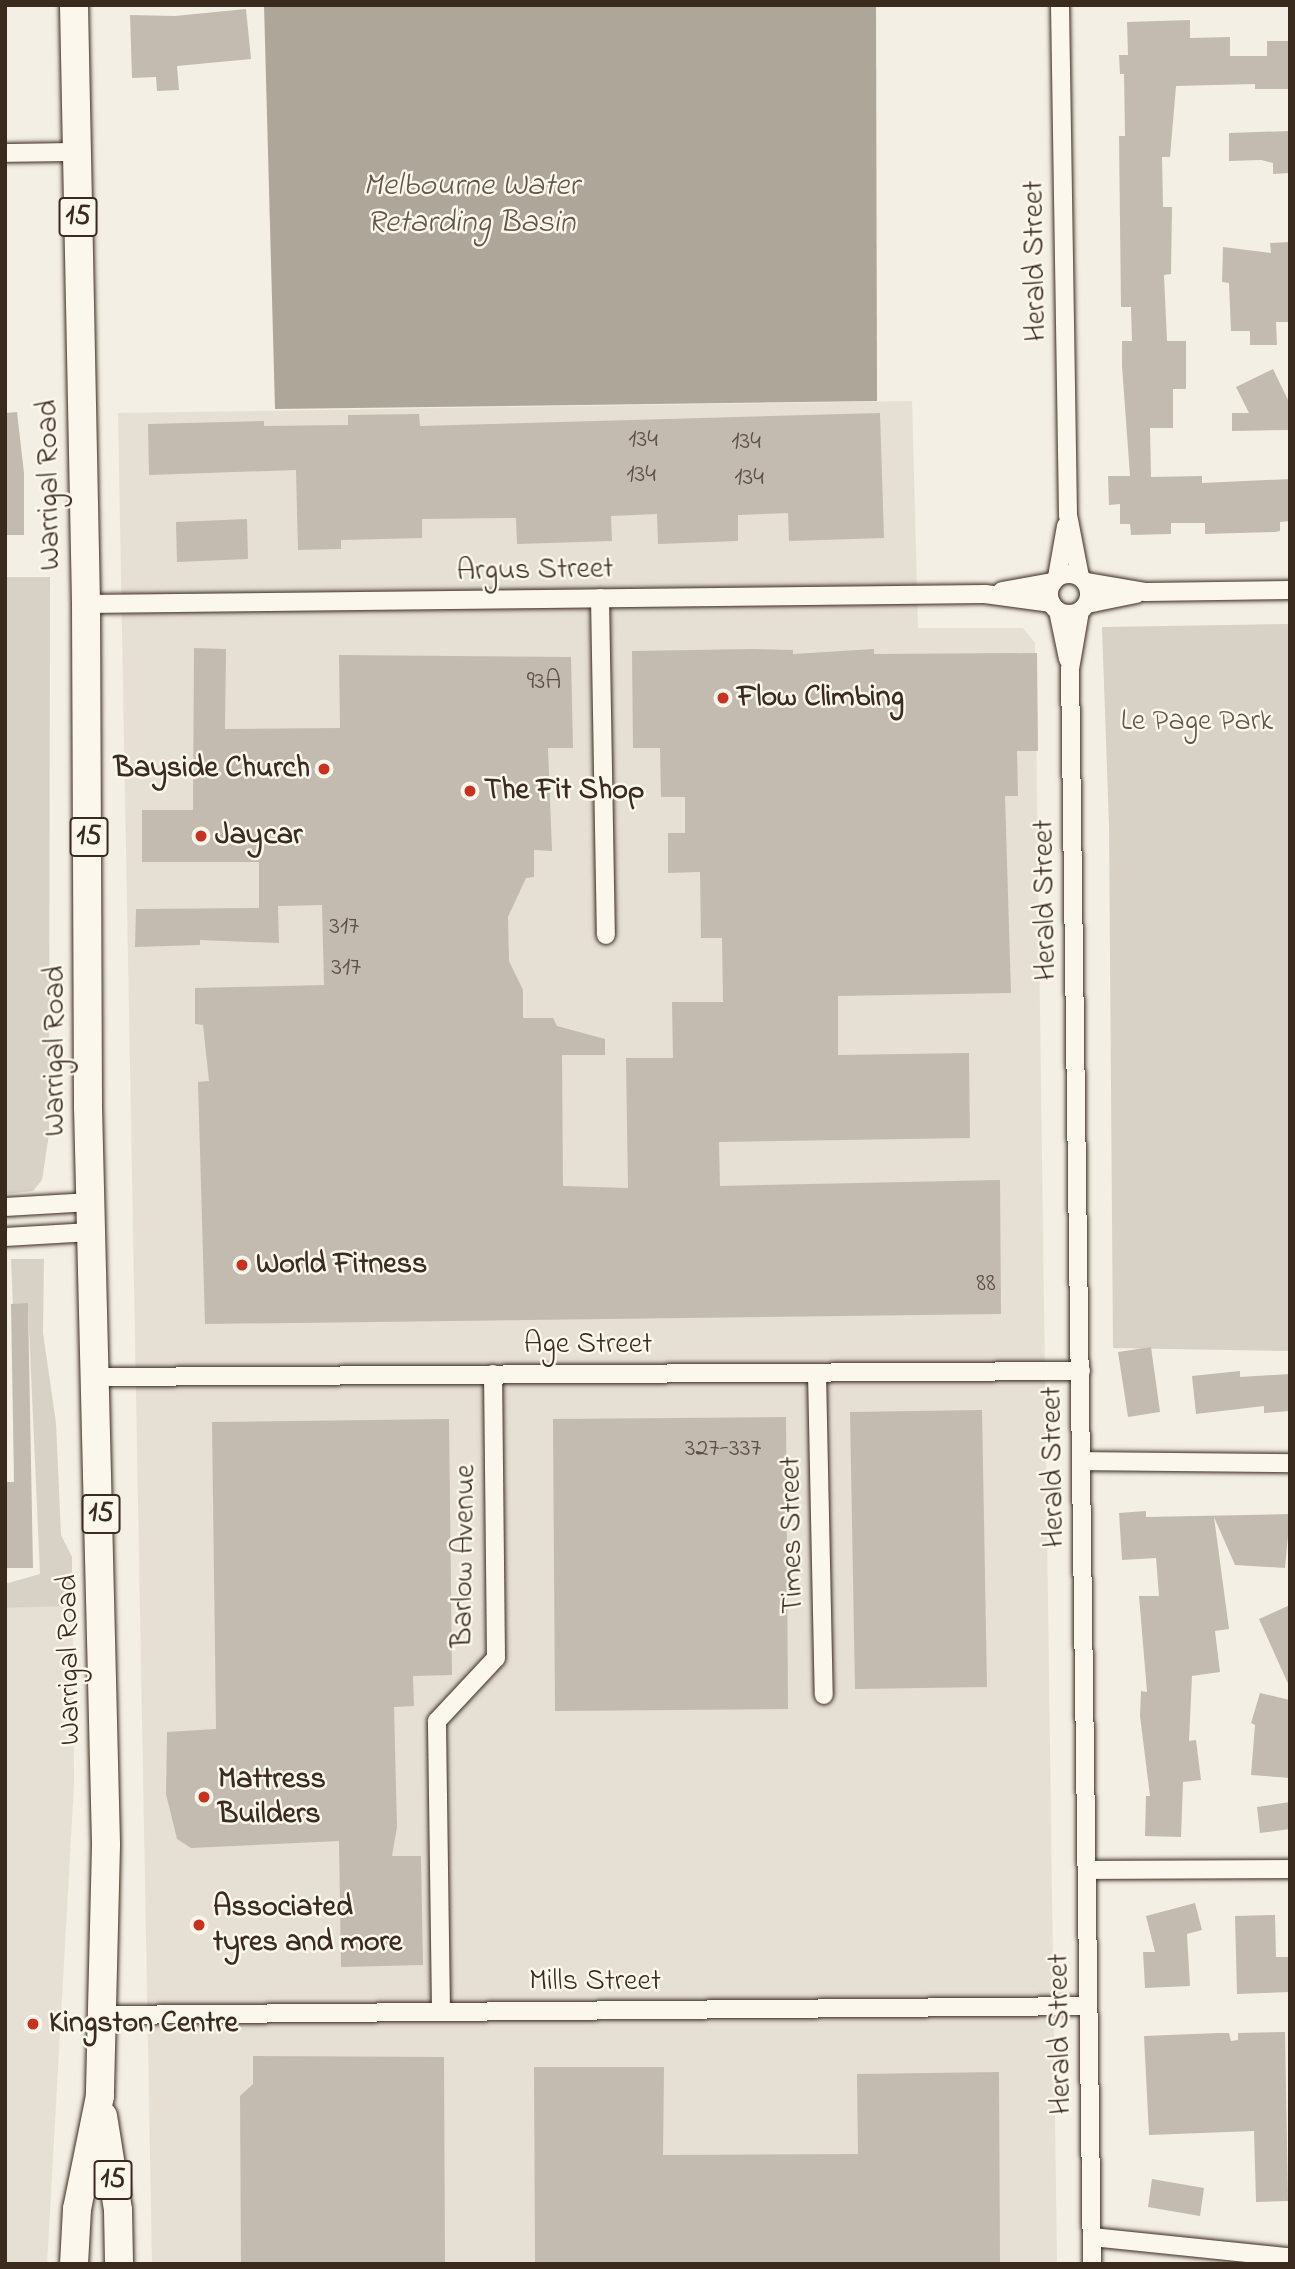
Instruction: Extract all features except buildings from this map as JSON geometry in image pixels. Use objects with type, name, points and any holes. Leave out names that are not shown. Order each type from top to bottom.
[{"type":"highway","name":"Warrigal Road","points":[[74,5],[86,604],[91,1232],[106,1792],[100,2096],[77,2208],[74,2264]]},
{"type":"highway","name":"Warrigal Road","points":[[100,2096],[118,2210],[119,2264]]},
{"type":"street","name":"Herald Street","points":[[1060,5],[1068,515],[1055,580],[1054,607],[1070,669],[1092,2264]]},
{"type":"street","points":[[5,153],[77,152]]},
{"type":"street","name":"Herald Street","points":[[1068,515],[1083,579],[1084,607],[1070,669]]},
{"type":"street","name":"Argus Street","points":[[86,604],[985,594],[1055,580],[1068,573],[1083,579]]},
{"type":"street","points":[[1083,579],[1146,592],[1290,590]]},
{"type":"street","points":[[1084,607],[1146,592]]},
{"type":"street","name":"Argus Street","points":[[985,594],[1054,607],[1084,607]]},
{"type":"street","points":[[600,598],[606,935]]},
{"type":"street","points":[[5,1207],[91,1202]]},
{"type":"street","points":[[5,1237],[91,1232]]},
{"type":"street","name":"Age Street","points":[[96,1377],[1081,1371]]},
{"type":"street","name":"Times Street","points":[[817,1373],[824,1695]]},
{"type":"street","name":"Barlow Avenue","points":[[441,2011],[437,1721],[496,1658],[493,1374]]},
{"type":"street","points":[[1082,1461],[1290,1463]]},
{"type":"street","points":[[1087,1870],[1290,1868]]},
{"type":"street","name":"Mills Street","points":[[102,2015],[1088,2006]]},
{"type":"street","points":[[1092,2237],[1286,2257],[1290,2263]]},
{"type":"shaded area","points":[[912,401],[918,628],[1023,628],[1035,643],[1057,2264],[152,2264],[118,413]]},
{"type":"shaded area","name":"Kingston Centre","points":[[73,1598],[74,1784],[47,2264],[5,2264],[5,1599]]},
{"type":"green space","points":[[5,577],[50,577],[49,1134],[42,1180],[33,1191],[5,1194]]},
{"type":"green space","name":"Le Page Park","points":[[1290,624],[1290,1351],[1113,1348],[1109,826],[1102,627]]},
{"type":"green space","points":[[11,1259],[44,1259],[43,1333],[56,1423],[61,1535],[72,1557],[72,1596],[67,1606],[5,1608],[5,1584],[40,1574],[28,1306],[13,1306]]},
{"type":"water","name":"Melbourne Water Retarding Basin","points":[[264,5],[876,5],[877,401],[275,409]]},
{"type":"place","name":"Flow Climbing","points":[[723,698]]},
{"type":"place","name":"Bayside Church","points":[[324,769]]},
{"type":"place","name":"The Fit Shop","points":[[470,791]]},
{"type":"place","name":"Jaycar","points":[[201,836]]},
{"type":"place","name":"World Fitness","points":[[242,1265]]},
{"type":"place","name":"Mattress Builders","points":[[204,1797]]},
{"type":"place","name":"Associated tyres and more","points":[[199,1925]]},
{"type":"place","name":"Kingston Centre","points":[[33,2024]]}]
